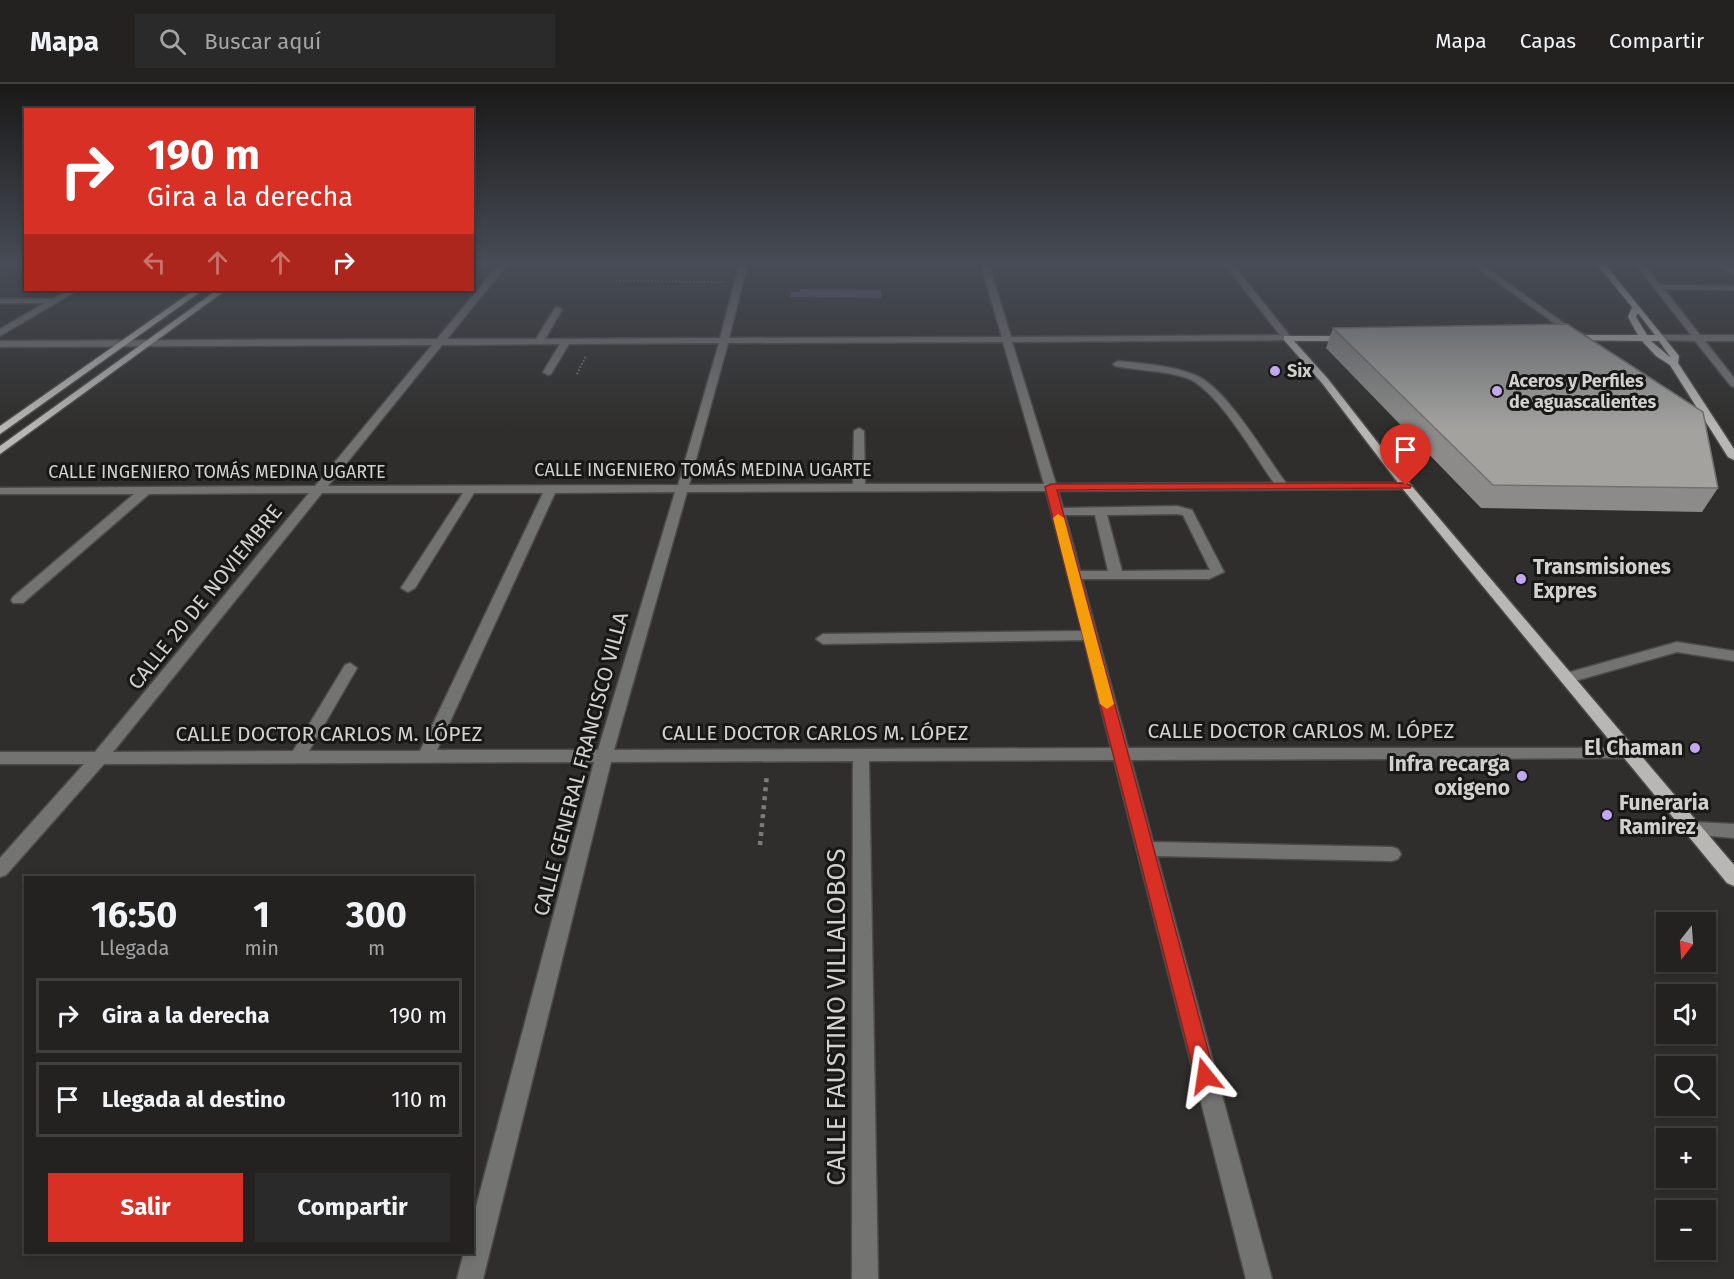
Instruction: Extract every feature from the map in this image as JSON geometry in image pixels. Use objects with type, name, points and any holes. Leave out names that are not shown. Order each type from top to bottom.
[{"type":"main road","points":[[0,431],[159,318]]},
{"type":"main road","points":[[0,451],[184,318]]},
{"type":"main road","points":[[1632,318],[1658,357],[1673,363],[1734,457]]},
{"type":"main road","points":[[1646,318],[1676,358],[1673,363]]},
{"type":"main road","points":[[1287,338],[1361,338]]},
{"type":"main road","points":[[1287,338],[1324,381],[1406,486],[1631,752],[1734,878]]},
{"type":"main road","points":[[1558,338],[1661,338]]},
{"type":"street","points":[[0,333],[26,318]]},
{"type":"street","name":"CALLE 20 DE NOVIEMBRE","points":[[0,870],[99,758],[459,318]]},
{"type":"street","points":[[538,342],[553,318]]},
{"type":"street","name":"CALLE GENERAL FRANCISCO VILLA","points":[[470,1279],[604,758],[731,318]]},
{"type":"street","points":[[1001,318],[1051,487],[1088,635],[1259,1279]]},
{"type":"street","points":[[1271,318],[1287,338]]},
{"type":"street","points":[[1552,318],[1600,351]]},
{"type":"street","points":[[1683,318],[1734,384]]},
{"type":"street","points":[[0,344],[1287,338]]},
{"type":"street","points":[[1661,338],[1734,338]]},
{"type":"street","points":[[548,372],[566,342]]},
{"type":"street","points":[[1118,364],[1159,368],[1193,377],[1215,392],[1282,486]]},
{"type":"street","points":[[1695,418],[1723,438]]},
{"type":"street","points":[[860,431],[860,487]]},
{"type":"street","name":"CALLE INGENIERO TOMÁS MEDINA UGARTE","points":[[0,491],[1406,486]]},
{"type":"street","points":[[408,588],[471,489]]},
{"type":"street","points":[[426,756],[551,489]]},
{"type":"street","points":[[18,600],[145,491]]},
{"type":"street","points":[[1057,512],[1177,510],[1188,513],[1217,572],[1209,575],[1073,575]]},
{"type":"street","points":[[1100,512],[1116,575]]},
{"type":"street","points":[[823,639],[1088,635]]},
{"type":"street","points":[[1568,678],[1677,647],[1734,656]]},
{"type":"street","points":[[298,756],[350,668]]},
{"type":"street","name":"CALLE DOCTOR CARLOS M. LÓPEZ","points":[[0,758],[298,756],[604,758],[768,755],[1631,752]]},
{"type":"street","name":"CALLE FAUSTINO VILLALOBOS","points":[[861,755],[865,1279]]},
{"type":"street","points":[[1694,829],[1734,831]]},
{"type":"street","points":[[1146,849],[1392,854]]},
{"type":"path","points":[[760,845],[768,755]]},
{"type":"building","name":"Aceros y Perfiles de aguascalientes","points":[[1567,324],[1703,412],[1718,488],[1493,485],[1333,328]]},
{"type":"slow traffic","points":[[1058,518],[1107,704]]},
{"type":"place","name":"Six","points":[[1275,371]]},
{"type":"place","name":"Aceros y Perfiles de aguascalientes","points":[[1497,391]]},
{"type":"place","name":"Transmisiones Expres","points":[[1521,579]]},
{"type":"place","name":"El Chaman","points":[[1695,748]]},
{"type":"place","name":"Infra recarga oxigeno","points":[[1522,776]]},
{"type":"place","name":"Funeraria Ramirez","points":[[1607,815]]},
{"type":"route","points":[[1205,1076],[1051,487],[1406,486]]}]
